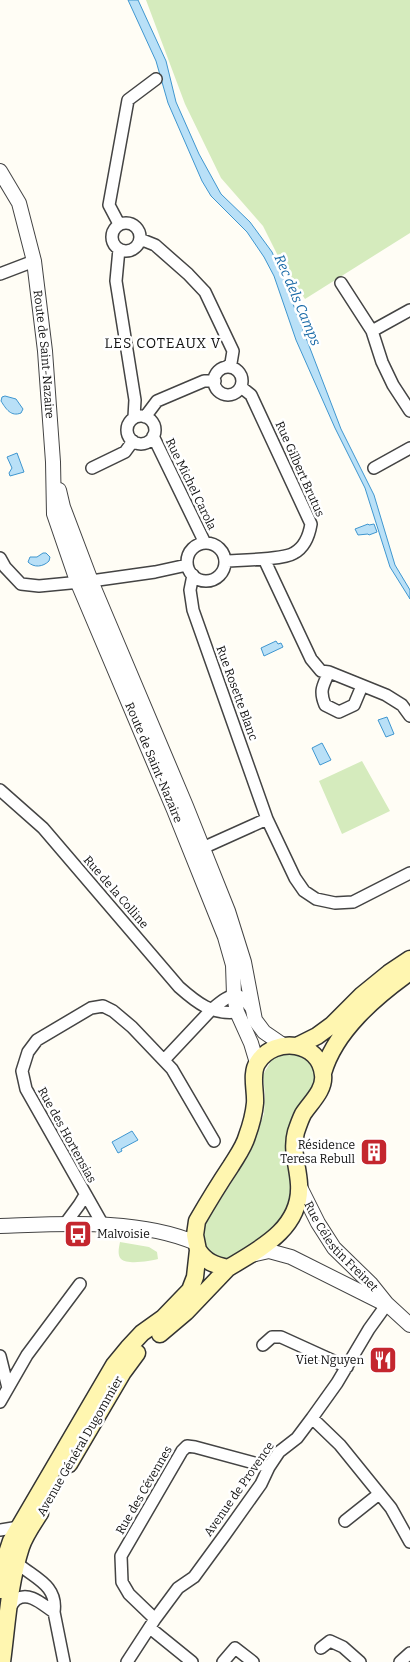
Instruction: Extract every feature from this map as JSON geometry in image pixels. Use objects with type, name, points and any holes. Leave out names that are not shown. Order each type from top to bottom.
[{"type":"main road","points":[[197,1220],[246,1139],[253,1116],[255,1073],[257,1064],[264,1055],[317,1036],[332,1025],[362,995],[410,959]]},
{"type":"main road","name":"Avenue Général Dugommier","points":[[2,1662],[17,1563],[22,1546],[31,1527],[128,1364],[149,1343],[186,1312],[228,1268],[279,1235],[289,1222],[297,1208],[299,1185],[294,1156],[295,1138],[302,1116],[321,1086],[327,1060],[348,1028],[367,1008],[410,972]]},
{"type":"main road","points":[[291,1045],[312,1054],[319,1062],[323,1073]]},
{"type":"main road","name":"Avenue Général Dugommier","points":[[0,1585],[6,1553],[19,1527],[114,1365],[142,1333],[163,1318],[190,1290],[195,1277],[197,1246],[195,1234],[197,1220]]},
{"type":"main road","points":[[197,1246],[204,1258],[214,1265],[228,1268]]},
{"type":"street","points":[[119,224],[109,205],[128,100],[156,79]]},
{"type":"street","name":"Route de Saint-Nazaire","points":[[0,171],[19,202],[33,254],[45,350],[53,462],[54,514],[197,851],[235,932],[244,962],[255,1020],[264,1032],[291,1045]]},
{"type":"street","name":"Route de Saint-Nazaire","points":[[0,186],[33,254]]},
{"type":"street","points":[[119,249],[130,250],[134,248],[140,239],[138,229],[134,225],[119,224],[114,228],[112,234],[112,240],[119,249],[116,281],[135,400],[140,417],[154,424],[153,436],[144,443],[133,441],[127,432],[130,421],[140,417],[157,401],[204,381],[214,381]]},
{"type":"street","points":[[140,239],[155,245],[205,292],[233,351],[231,363],[218,372],[214,381],[216,387],[225,394],[231,394],[237,392],[241,387],[242,378],[237,370],[227,367]]},
{"type":"street","points":[[0,274],[33,254]]},
{"type":"street","points":[[341,283],[372,331],[382,362],[393,386],[410,411]]},
{"type":"street","points":[[372,331],[410,310]]},
{"type":"street","name":"Rue Gilbert Brutus","points":[[225,561],[264,559],[293,554],[303,545],[309,535],[311,524],[251,394],[241,387]]},
{"type":"street","name":"Rue Michel Carola","points":[[153,436],[205,543]]},
{"type":"street","points":[[92,468],[125,452],[133,441]]},
{"type":"street","points":[[374,468],[410,448]]},
{"type":"street","points":[[205,543],[216,546],[221,550],[225,561],[221,573],[210,580],[198,579],[190,570],[187,558],[194,548],[205,543]]},
{"type":"street","points":[[0,558],[5,567],[21,584],[39,586],[155,572],[190,570]]},
{"type":"street","points":[[264,559],[311,659],[321,671],[386,695],[402,705],[410,716]]},
{"type":"street","name":"Rue Rosette Blanc","points":[[190,570],[193,610],[267,819],[295,878],[304,891],[316,899],[335,903],[353,902],[410,873]]},
{"type":"street","points":[[328,672],[321,690],[322,696],[325,705],[339,712],[354,704],[362,686]]},
{"type":"street","name":"Rue de la Colline","points":[[0,790],[43,828],[179,987],[200,1005],[211,1010],[221,1013],[237,1012]]},
{"type":"street","points":[[197,851],[267,819]]},
{"type":"street","name":"Route de Saint-Nazaire","points":[[197,851],[233,965],[234,995],[237,1012],[251,1043],[257,1064]]},
{"type":"street","points":[[164,1060],[219,1003],[234,995],[238,995],[253,1011]]},
{"type":"street","name":"Rue des Hortensias","points":[[103,1225],[82,1200],[26,1089],[22,1071],[28,1052],[37,1040],[91,1008],[103,1006],[113,1011],[132,1027],[172,1069],[214,1141]]},
{"type":"street","name":"Rue Célestin Freinet","points":[[299,1185],[318,1223],[334,1248],[371,1284],[387,1304],[410,1325]]},
{"type":"street","points":[[65,1224],[82,1200]]},
{"type":"street","name":"Rue des Hortensias","points":[[82,1200],[85,1223]]},
{"type":"street","points":[[176,1235],[197,1220]]},
{"type":"street","points":[[0,1226],[85,1223],[128,1227],[176,1235],[197,1246]]},
{"type":"street","name":"Rue Célestin Freinet","points":[[250,1255],[268,1251],[291,1257],[387,1304]]},
{"type":"street","points":[[0,1402],[27,1355],[80,1284]]},
{"type":"street","name":"Avenue de Provence","points":[[127,1662],[152,1623],[178,1588],[194,1577],[261,1484],[279,1452],[297,1438],[312,1418],[347,1368],[369,1329],[387,1304]]},
{"type":"street","points":[[263,1345],[272,1337],[281,1337],[347,1368]]},
{"type":"street","points":[[0,1356],[8,1388]]},
{"type":"street","points":[[312,1418],[340,1445],[379,1494],[390,1508],[410,1542]]},
{"type":"street","name":"Rue des Cévennes","points":[[192,1662],[152,1623],[129,1594],[122,1582],[121,1556],[182,1451],[187,1446],[269,1467]]},
{"type":"street","points":[[345,1521],[379,1494]]},
{"type":"street","points":[[0,1530],[19,1527]]},
{"type":"street","points":[[17,1563],[31,1575],[44,1582],[52,1593],[64,1662]]},
{"type":"street","points":[[9,1609],[17,1599],[26,1597],[38,1600],[54,1612]]},
{"type":"street","points":[[321,1648],[330,1641],[336,1643],[360,1662]]},
{"type":"street","points":[[223,1662],[235,1648],[253,1662]]},
{"type":"street","points":[[400,1662],[410,1653]]},
{"type":"green space","points":[[146,0],[410,0],[410,233],[305,299],[281,262],[263,226],[221,178],[185,104]]},
{"type":"green space","points":[[362,761],[390,811],[342,834],[319,781]]},
{"type":"green space","points":[[299,1053],[311,1064],[314,1083],[309,1100],[294,1124],[288,1140],[287,1154],[292,1182],[292,1198],[283,1219],[278,1226],[264,1237],[232,1257],[226,1260],[212,1256],[204,1242],[204,1226],[248,1156],[264,1114],[263,1075],[271,1061],[280,1054]]},
{"type":"green space","points":[[120,1242],[149,1247],[157,1252],[158,1259],[139,1262],[124,1261],[119,1255]]},
{"type":"water","points":[[128,0],[138,0],[166,61],[176,102],[199,154],[221,194],[250,222],[272,252],[341,429],[374,495],[395,565],[410,590],[410,599],[390,567],[365,488],[335,428],[296,340],[274,276],[247,232],[211,196],[202,181],[168,103],[156,61]]},
{"type":"water","points":[[2,397],[16,399],[23,409],[21,413],[14,414],[7,409],[1,401]]},
{"type":"water","points":[[17,453],[24,472],[10,476],[9,473],[12,468],[7,457]]},
{"type":"water","points":[[368,524],[374,524],[377,532],[369,535],[358,535],[355,529]]},
{"type":"water","points":[[43,553],[50,557],[47,563],[36,566],[28,562],[30,557],[37,557]]},
{"type":"water","points":[[276,641],[278,644],[281,643],[283,647],[264,656],[261,648]]},
{"type":"water","points":[[387,717],[394,734],[386,737],[378,720]]},
{"type":"water","points":[[322,743],[331,760],[320,765],[312,748]]},
{"type":"water","points":[[132,1131],[138,1140],[121,1149],[122,1151],[118,1153],[112,1142]]},
{"type":"place","name":"Résidence Teresa Rebull","points":[[374,1152]]},
{"type":"place","name":"Malvoisie","points":[[78,1234]]},
{"type":"place","name":"Viet Nguyen","points":[[383,1360]]},
{"type":"district","name":"LES COTEAUX V","points":[[163,343]]},
{"type":"water label","name":"Rec dels Camps","points":[[298,300]]}]
